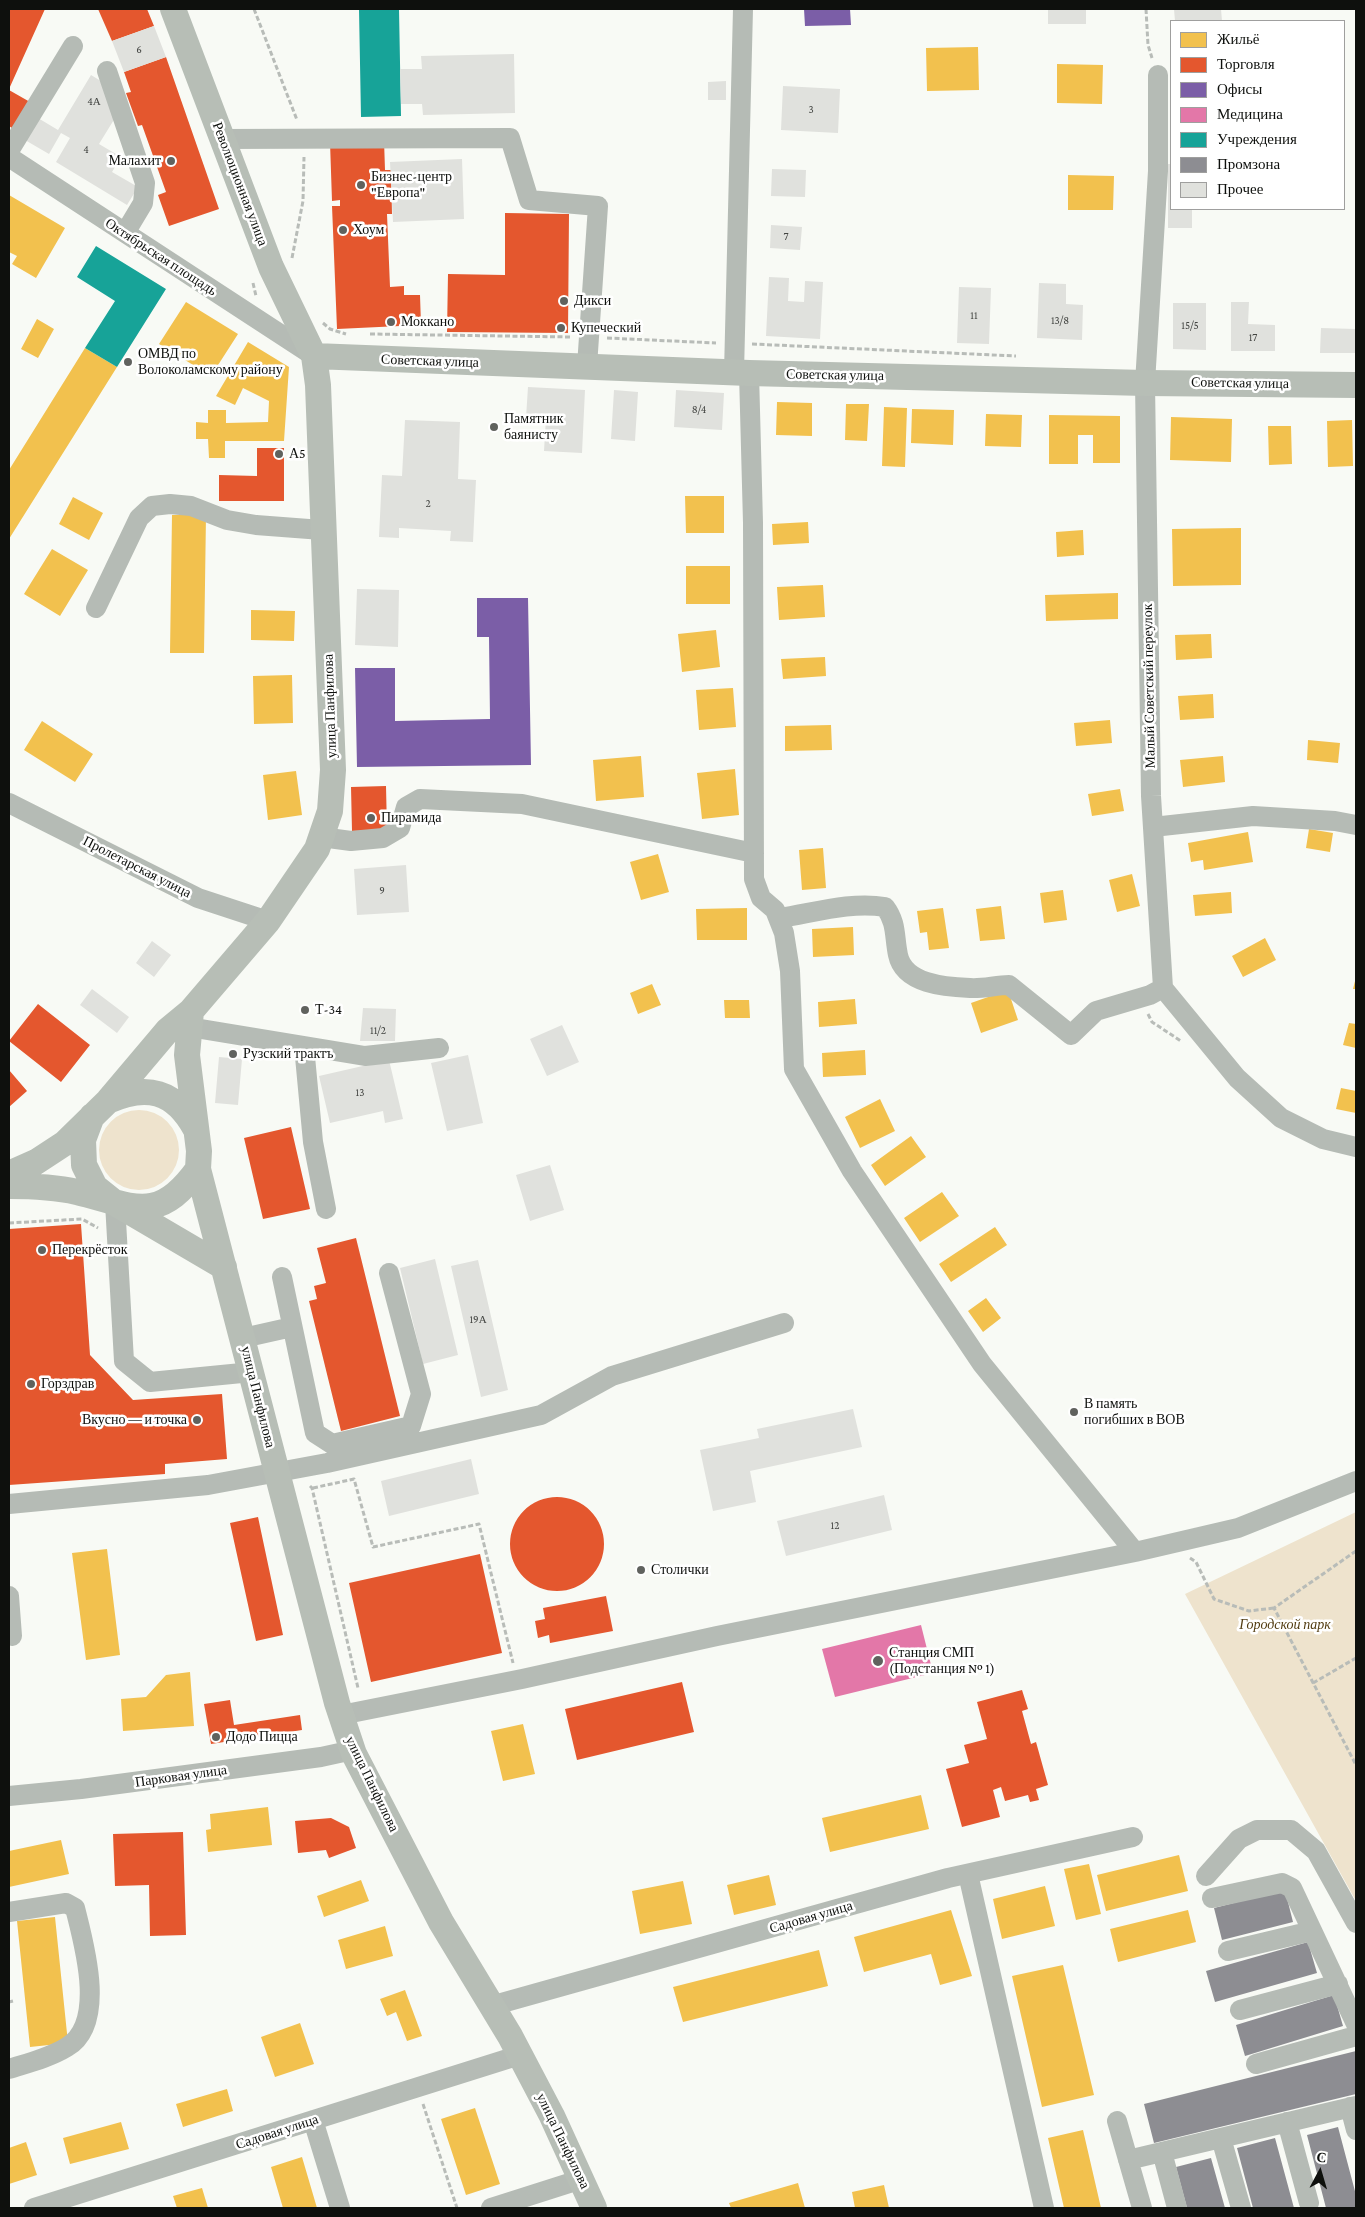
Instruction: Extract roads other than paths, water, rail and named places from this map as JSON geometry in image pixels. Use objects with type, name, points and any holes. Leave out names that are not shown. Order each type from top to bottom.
[{"type":"main road","name":"Революционная улица","points":[[174,9],[271,268],[314,356]]},
{"type":"main road","name":"Советская улица","points":[[314,356],[347,346],[587,366],[742,373],[1145,383],[1356,384]]},
{"type":"main road","name":"улица Панфилова","points":[[224,1267],[115,1203],[95,1187],[84,1164],[82,1140],[100,1109],[168,1030],[190,1019],[268,921],[317,849],[330,811],[333,770],[322,530],[318,385],[314,356]]},
{"type":"main road","name":"улица Панфилова","points":[[190,1019],[187,1055],[199,1151],[198,1169],[252,1372],[285,1471],[341,1715],[353,1750],[441,1922],[520,2055],[552,2116],[594,2208]]},
{"type":"main road","name":"улица Панфилова","points":[[100,1109],[128,1092],[158,1093],[175,1102],[187,1113],[195,1128]]},
{"type":"main road","points":[[9,1174],[36,1162],[65,1143],[100,1109]]},
{"type":"main road","name":"улица Панфилова","points":[[115,1203],[140,1208],[167,1201],[183,1189],[198,1169]]},
{"type":"main road","points":[[9,1186],[43,1186],[76,1192],[115,1203]]},
{"type":"street","points":[[743,9],[734,344],[742,373],[753,533],[754,879],[761,898],[776,910],[780,918],[790,971],[794,1069],[852,1172],[982,1364],[1136,1552]]},
{"type":"street","points":[[9,151],[72,46]]},
{"type":"street","points":[[107,71],[145,182],[143,203],[125,233]]},
{"type":"street","name":"Малый Советский переулок","points":[[1158,75],[1158,171],[1145,383],[1153,826],[1164,988]]},
{"type":"street","points":[[223,140],[510,138],[529,200],[598,206],[587,366]]},
{"type":"street","name":"Октябрьская площадь","points":[[9,157],[314,356]]},
{"type":"street","points":[[96,608],[139,518],[152,506],[170,504],[191,506],[227,520],[256,525],[322,530]]},
{"type":"street","points":[[321,837],[351,842],[383,838],[400,828],[406,807],[420,799],[522,804],[754,853]]},
{"type":"street","name":"Пролетарская улица","points":[[9,803],[198,898],[268,921]]},
{"type":"street","points":[[1153,826],[1253,816],[1335,821],[1356,825]]},
{"type":"street","points":[[780,918],[852,906],[874,905],[885,907],[893,918],[902,967],[910,975],[934,984],[972,988],[1009,985],[1072,1035],[1096,1011],[1150,995],[1164,988],[1237,1078],[1280,1118],[1323,1139],[1356,1147]]},
{"type":"street","points":[[190,1019],[304,1046],[365,1056],[439,1048]]},
{"type":"street","points":[[304,1046],[313,1142],[326,1209]]},
{"type":"street","points":[[115,1203],[124,1361],[150,1382],[252,1372]]},
{"type":"street","points":[[282,1277],[315,1433],[332,1444],[411,1426],[421,1394],[389,1273]]},
{"type":"street","points":[[9,1504],[208,1485],[285,1471],[541,1415],[612,1376],[784,1323]]},
{"type":"street","points":[[243,1338],[292,1327]]},
{"type":"street","points":[[341,1715],[522,1679],[717,1636],[1171,1544],[1238,1528],[1356,1480]]},
{"type":"street","points":[[9,1596],[12,1636]]},
{"type":"street","name":"Парковая улица","points":[[9,1796],[81,1789],[321,1757],[353,1750]]},
{"type":"street","points":[[1206,1876],[1239,1839],[1257,1830],[1292,1830],[1316,1851],[1356,1923]]},
{"type":"street","name":"Садовая улица","points":[[491,2006],[968,1874],[1133,1837]]},
{"type":"street","points":[[968,1874],[1044,2208]]},
{"type":"street","points":[[1212,1898],[1282,1884],[1292,1888],[1356,2024]]},
{"type":"street","points":[[9,1912],[66,1903],[75,1908],[86,1952],[90,1978],[89,2004],[78,2036],[68,2047],[40,2060],[9,2069]]},
{"type":"street","points":[[1228,1951],[1312,1931]]},
{"type":"street","points":[[1240,2010],[1338,1984]]},
{"type":"street","points":[[1256,2064],[1356,2036]]},
{"type":"street","name":"Садовая улица","points":[[34,2208],[76,2202],[314,2120],[520,2055]]},
{"type":"street","points":[[1128,2160],[1353,2107],[1356,2130]]},
{"type":"street","points":[[314,2120],[340,2208]]},
{"type":"street","points":[[1117,2121],[1142,2208]]},
{"type":"street","points":[[1287,2122],[1309,2203]]},
{"type":"street","points":[[1221,2138],[1241,2208]]},
{"type":"street","points":[[1162,2152],[1177,2208]]},
{"type":"street","points":[[491,2208],[582,2179]]},
{"type":"place","name":"Малахит","points":[[171,161]]},
{"type":"place","name":"Бизнес-центр \"Европа\"","points":[[361,185]]},
{"type":"place","name":"Хоум","points":[[343,230]]},
{"type":"place","name":"Дикси","points":[[564,301]]},
{"type":"place","name":"Моккано","points":[[391,322]]},
{"type":"place","name":"Купеческий","points":[[561,328]]},
{"type":"place","name":"ОМВД по Волоколамскому району","points":[[128,362]]},
{"type":"place","name":"Памятник баянисту","points":[[494,427]]},
{"type":"place","name":"А5","points":[[279,454]]},
{"type":"place","name":"Пирамида","points":[[371,818]]},
{"type":"place","name":"Т-34","points":[[305,1010]]},
{"type":"place","name":"Рузский трактъ","points":[[233,1054]]},
{"type":"place","name":"Перекрёсток","points":[[42,1250]]},
{"type":"place","name":"Горздрав","points":[[31,1384]]},
{"type":"place","name":"В память погибших в ВОВ","points":[[1074,1412]]},
{"type":"place","name":"Вкусно — и точка","points":[[197,1420]]},
{"type":"place","name":"Столички","points":[[641,1570]]},
{"type":"place","name":"Станция СМП (Подстанция № 1)","points":[[878,1661]]},
{"type":"place","name":"Додо Пицца","points":[[216,1737]]},
{"type":"park label","name":"Городской парк","points":[[1285,1625]]}]
